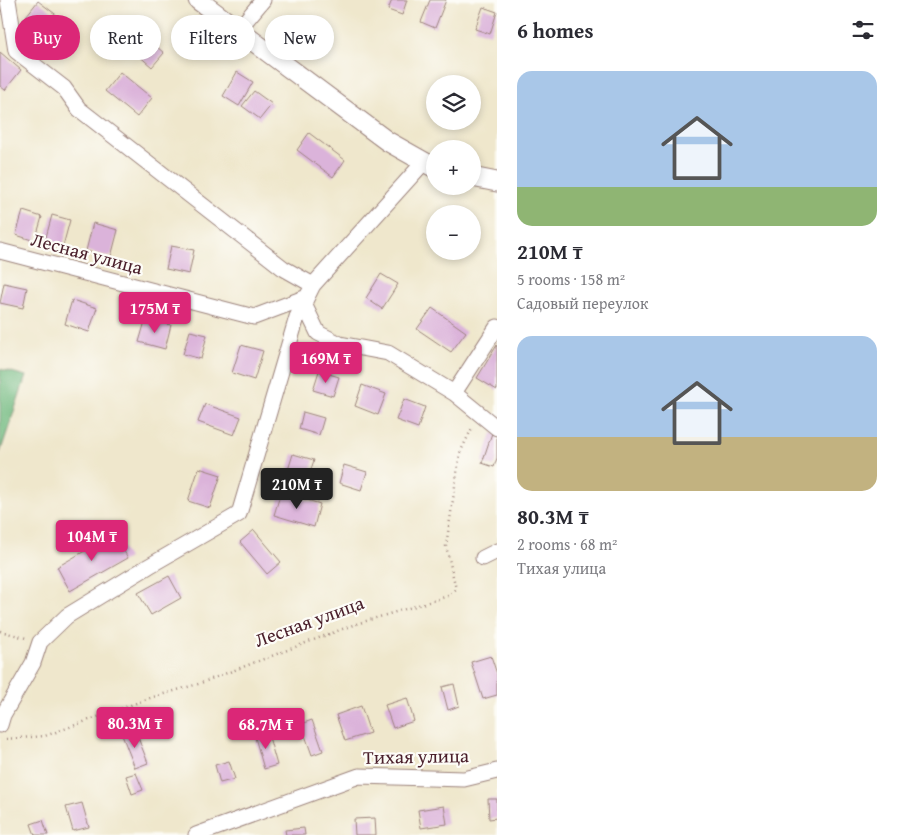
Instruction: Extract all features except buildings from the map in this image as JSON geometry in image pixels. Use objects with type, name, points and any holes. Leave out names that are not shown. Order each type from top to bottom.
[{"type":"street","points":[[8,0],[16,51],[64,88],[79,109],[284,268],[308,295],[318,333],[340,344],[388,353],[454,393],[497,428]]},
{"type":"street","points":[[198,0],[218,15]]},
{"type":"street","points":[[250,15],[263,0]]},
{"type":"street","points":[[255,43],[387,141],[426,163]]},
{"type":"street","points":[[0,725],[3,716],[33,662],[40,642],[67,616],[239,514],[297,317],[308,295],[426,169]]},
{"type":"street","points":[[481,179],[497,182]]},
{"type":"street","name":"Лесная улица","points":[[0,251],[254,317],[308,295]]},
{"type":"street","points":[[454,393],[497,327]]},
{"type":"street","points":[[483,558],[497,551]]},
{"type":"street","name":"Тихая улица","points":[[196,835],[359,776],[464,779],[497,771]]},
{"type":"path","name":"Лесная улица","points":[[0,739],[45,736],[150,698],[198,684],[353,625],[448,596],[456,589],[446,546],[460,453],[479,414]]},
{"type":"path","points":[[0,631],[40,642]]},
{"type":"green space","points":[[0,369],[26,376],[0,453]]}]
